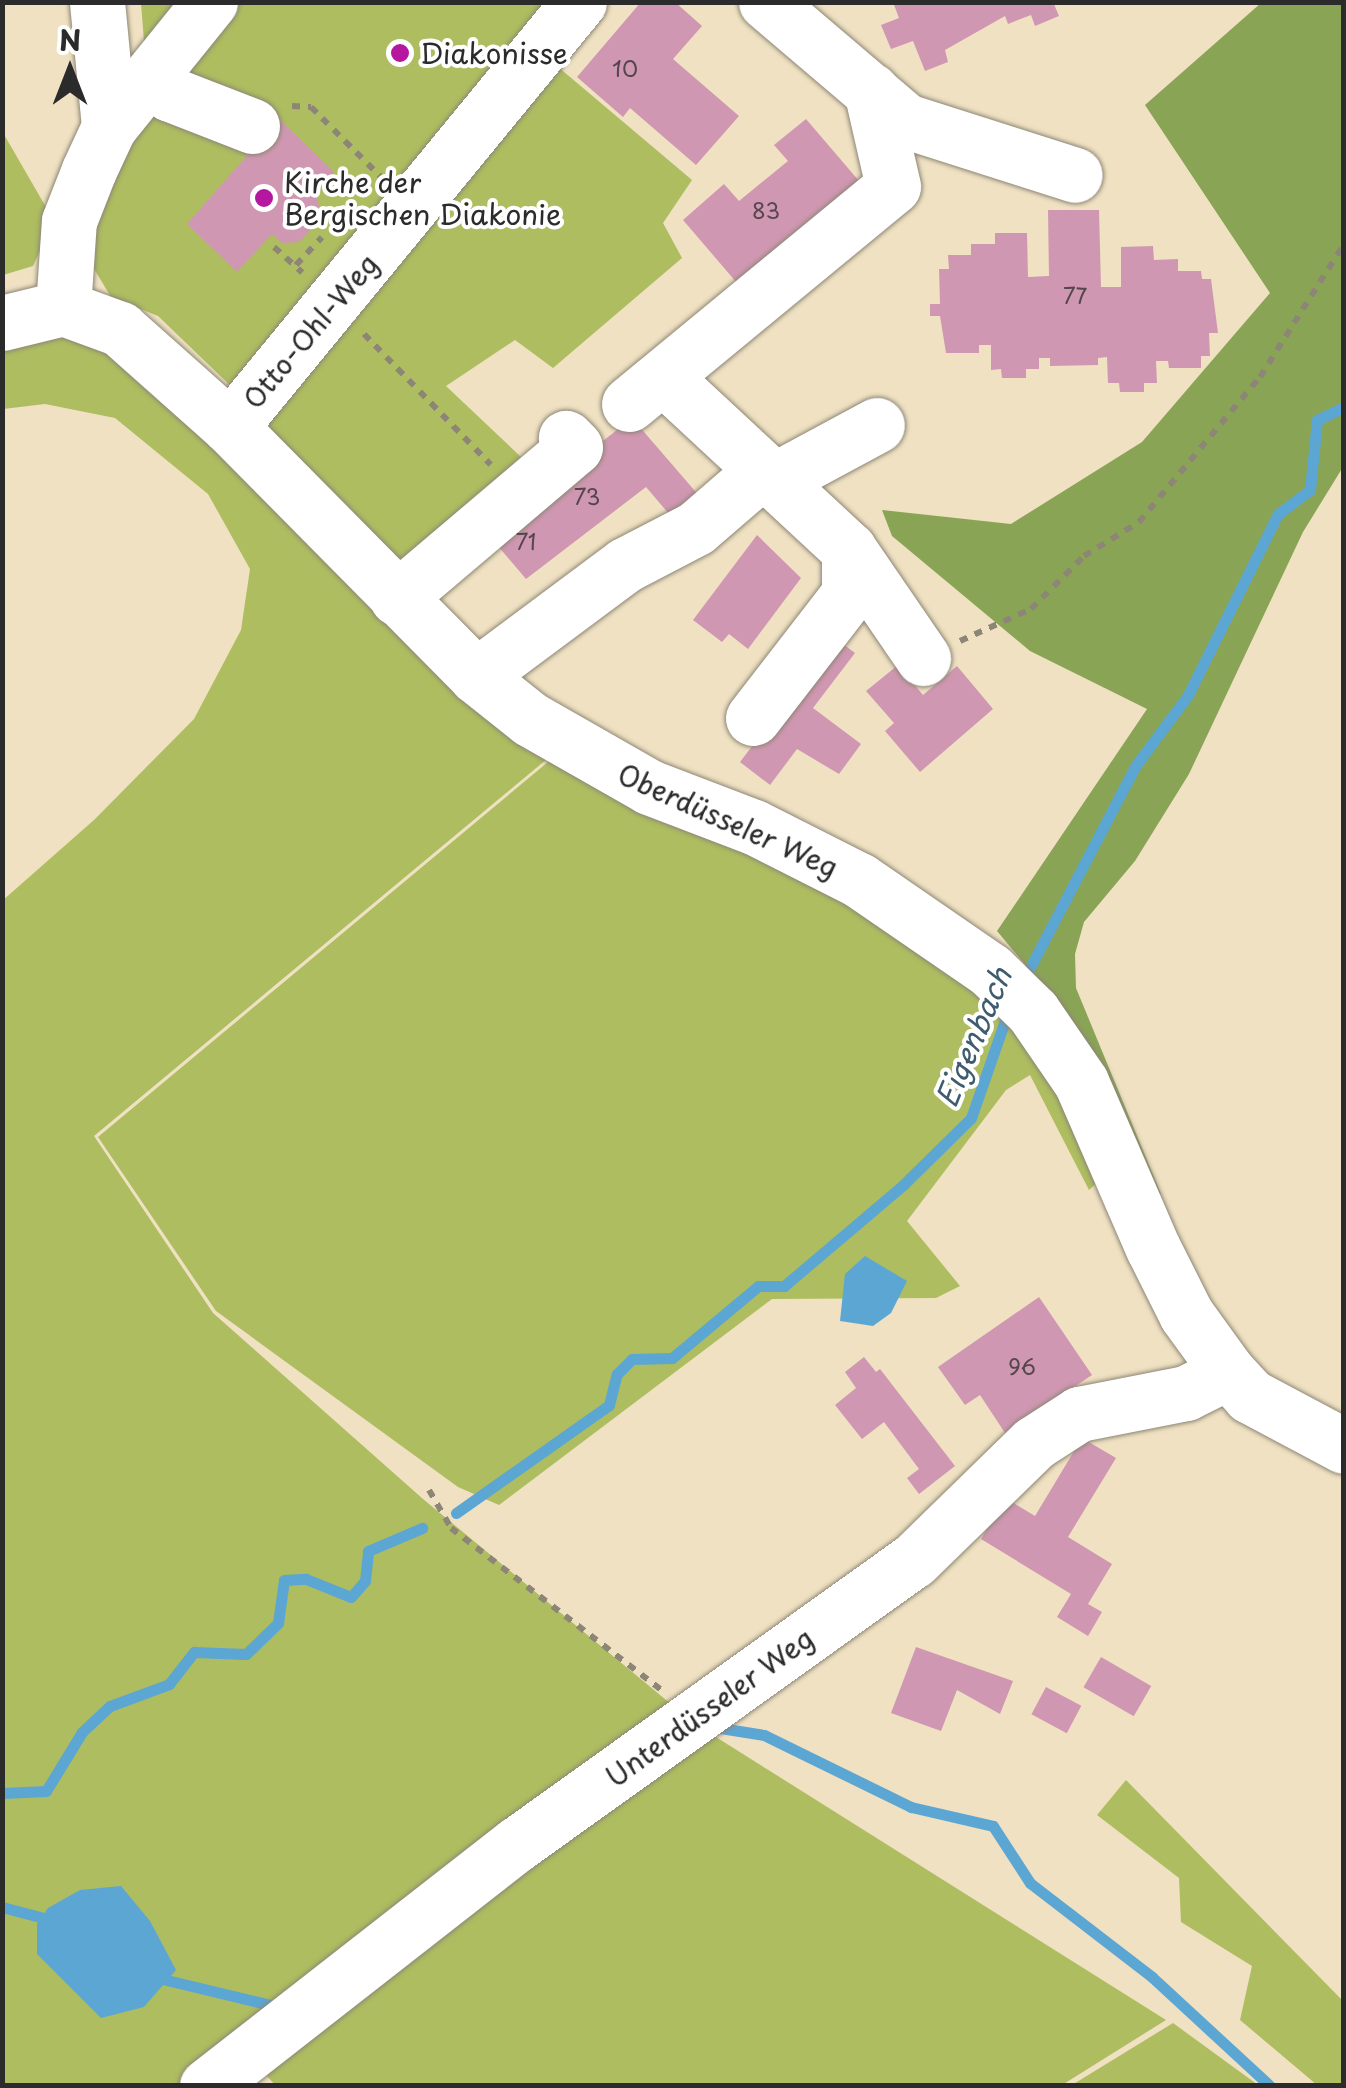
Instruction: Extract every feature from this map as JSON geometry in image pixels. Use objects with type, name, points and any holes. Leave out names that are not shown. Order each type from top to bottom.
[{"type":"street","points":[[97,2],[110,127]]},
{"type":"street","points":[[2,323],[62,291],[69,221],[110,127],[210,2]]},
{"type":"street","name":"Otto-Ohl-Weg","points":[[230,427],[580,2]]},
{"type":"street","points":[[766,2],[906,120],[1076,175]]},
{"type":"street","points":[[151,78],[170,94],[252,126]]},
{"type":"street","points":[[871,90],[893,186],[646,390],[768,476],[849,550],[923,658]]},
{"type":"street","name":"Oberdüsseler Weg","points":[[62,291],[120,329],[230,427],[476,676],[575,750],[858,880],[990,970],[1034,1012],[1081,1082],[1186,1314],[1228,1372],[1250,1396],[1344,1446]]},
{"type":"street","points":[[476,676],[625,565],[696,528],[768,476],[877,425]]},
{"type":"street","points":[[398,598],[575,447],[566,438]]},
{"type":"street","points":[[753,718],[849,594],[849,550]]},
{"type":"street","name":"Unterdüsseler Weg","points":[[208,2086],[517,1844],[914,1561],[1034,1443],[1079,1414],[1186,1392],[1228,1372]]},
{"type":"path","points":[[252,126],[280,106],[311,107],[413,207]]},
{"type":"path","points":[[923,658],[1031,608],[1084,556],[1139,522],[1260,377],[1344,244]]},
{"type":"path","points":[[274,247],[520,494]]},
{"type":"path","points":[[429,1490],[452,1528],[696,1717]]},
{"type":"green space","points":[[141,3],[552,3],[525,39],[692,180],[663,223],[682,258],[553,368],[515,340],[446,386],[521,457],[418,556],[386,564],[236,391],[158,316],[111,297],[79,244],[149,105]]},
{"type":"green space","points":[[1261,3],[1343,3],[1343,467],[1303,532],[1189,774],[1135,861],[1084,922],[1075,954],[1076,988],[1161,1194],[1149,1194],[1052,997],[997,931],[1147,709],[1030,651],[892,536],[882,510],[1011,524],[1142,442],[1270,293],[1145,105]]},
{"type":"green space","points":[[2,131],[54,221],[33,266],[3,275]]},
{"type":"green space","points":[[26,334],[101,338],[553,754],[94,1136],[213,1313],[423,1499],[683,1714],[178,2085],[3,2085],[2,901],[94,820],[194,719],[241,630],[250,569],[208,494],[115,418],[45,404],[3,409],[3,345]]},
{"type":"green space","points":[[554,757],[737,837],[977,984],[1054,1074],[1100,1180],[1089,1190],[1030,1075],[1006,1090],[907,1221],[960,1286],[936,1298],[772,1299],[499,1505],[458,1487],[216,1311],[98,1137]]},
{"type":"green space","points":[[700,1727],[1166,2020],[1062,2085],[276,2086],[256,2064]]},
{"type":"green space","points":[[1126,1780],[1343,2001],[1343,2085],[1317,2085],[1240,2020],[1252,1966],[1181,1922],[1179,1878],[1097,1815]]},
{"type":"green space","points":[[1173,2023],[1258,2085],[1072,2085]]},
{"type":"water","points":[[865,1256],[907,1281],[891,1313],[873,1326],[840,1321],[845,1274]]},
{"type":"water","points":[[121,1886],[150,1921],[176,1970],[144,2007],[101,2018],[37,1954],[37,1924],[48,1908],[80,1890]]},
{"type":"building","points":[[641,2],[675,2],[702,26],[673,59],[739,116],[696,165],[630,108],[623,117],[577,77]]},
{"type":"building","points":[[893,2],[1053,2],[1059,16],[1035,26],[1031,15],[1008,24],[1005,16],[945,50],[948,62],[925,71],[913,41],[891,49],[881,25],[899,18]]},
{"type":"building","name":"Kirche der Bergischen Diakonie","points":[[279,119],[334,172],[316,195],[322,218],[299,242],[282,243],[272,234],[237,272],[187,224]]},
{"type":"building","points":[[806,119],[865,188],[743,290],[683,220],[724,184],[739,201],[788,161],[774,145]]},
{"type":"building","points":[[1048,210],[1099,210],[1101,287],[1121,287],[1121,247],[1153,246],[1154,260],[1178,259],[1178,271],[1201,271],[1202,279],[1211,279],[1218,333],[1209,333],[1210,356],[1201,356],[1201,368],[1169,368],[1168,361],[1156,361],[1157,383],[1144,383],[1144,392],[1120,392],[1119,383],[1108,383],[1107,357],[1098,358],[1098,365],[1050,366],[1050,358],[1039,358],[1039,369],[1026,369],[1026,378],[1002,378],[1001,369],[991,370],[991,345],[979,345],[979,353],[946,353],[940,316],[930,316],[930,304],[940,304],[939,269],[949,269],[948,255],[971,255],[971,244],[995,244],[995,233],[1027,233],[1028,277],[1049,276]]},
{"type":"building","points":[[632,418],[701,498],[675,521],[646,487],[526,579],[487,533]]},
{"type":"building","points":[[757,535],[801,578],[748,649],[729,634],[722,642],[693,620]]},
{"type":"building","points":[[835,638],[855,653],[813,708],[861,744],[839,774],[797,749],[770,785],[740,762]]},
{"type":"building","points":[[898,665],[923,695],[957,666],[993,709],[920,772],[885,731],[894,723],[866,691]]},
{"type":"building","points":[[1039,1297],[1092,1375],[1005,1433],[980,1395],[965,1405],[938,1367]]},
{"type":"building","points":[[864,1357],[876,1372],[880,1369],[955,1466],[919,1494],[907,1478],[919,1469],[884,1422],[862,1439],[835,1405],[856,1388],[845,1372]]},
{"type":"building","points":[[1082,1438],[1116,1458],[1068,1537],[1112,1564],[1088,1604],[1102,1612],[1088,1636],[1057,1617],[1071,1594],[981,1539],[1005,1498],[1035,1516]]},
{"type":"building","points":[[916,1647],[1013,1681],[1000,1714],[957,1690],[941,1731],[891,1713]]},
{"type":"building","points":[[1101,1657],[1151,1686],[1134,1716],[1084,1687]]},
{"type":"building","points":[[1046,1687],[1081,1706],[1067,1733],[1031,1714]]},
{"type":"waterway","name":"Eigenbach","points":[[1024,979],[1136,765],[1188,695],[1278,514],[1310,490],[1317,420],[1344,407]]},
{"type":"waterway","name":"Eigenbach","points":[[456,1513],[609,1405],[617,1374],[632,1359],[672,1358],[758,1286],[784,1286],[903,1185],[971,1118],[1009,1009]]},
{"type":"waterway","name":"Eigenbach","points":[[2,1793],[46,1791],[82,1732],[110,1706],[169,1684],[194,1652],[246,1654],[278,1623],[284,1580],[306,1579],[351,1597],[365,1581],[368,1551],[422,1528]]},
{"type":"waterway","points":[[714,1727],[764,1735],[911,1807],[993,1826],[1030,1883],[1152,1977],[1270,2086]]},
{"type":"waterway","points":[[2,1907],[55,1921]]},
{"type":"waterway","points":[[154,1977],[275,2006]]},
{"type":"place","name":"Diakonisse","points":[[400,53]]},
{"type":"place","name":"Kirche der Bergischen Diakonie","points":[[264,198]]}]
